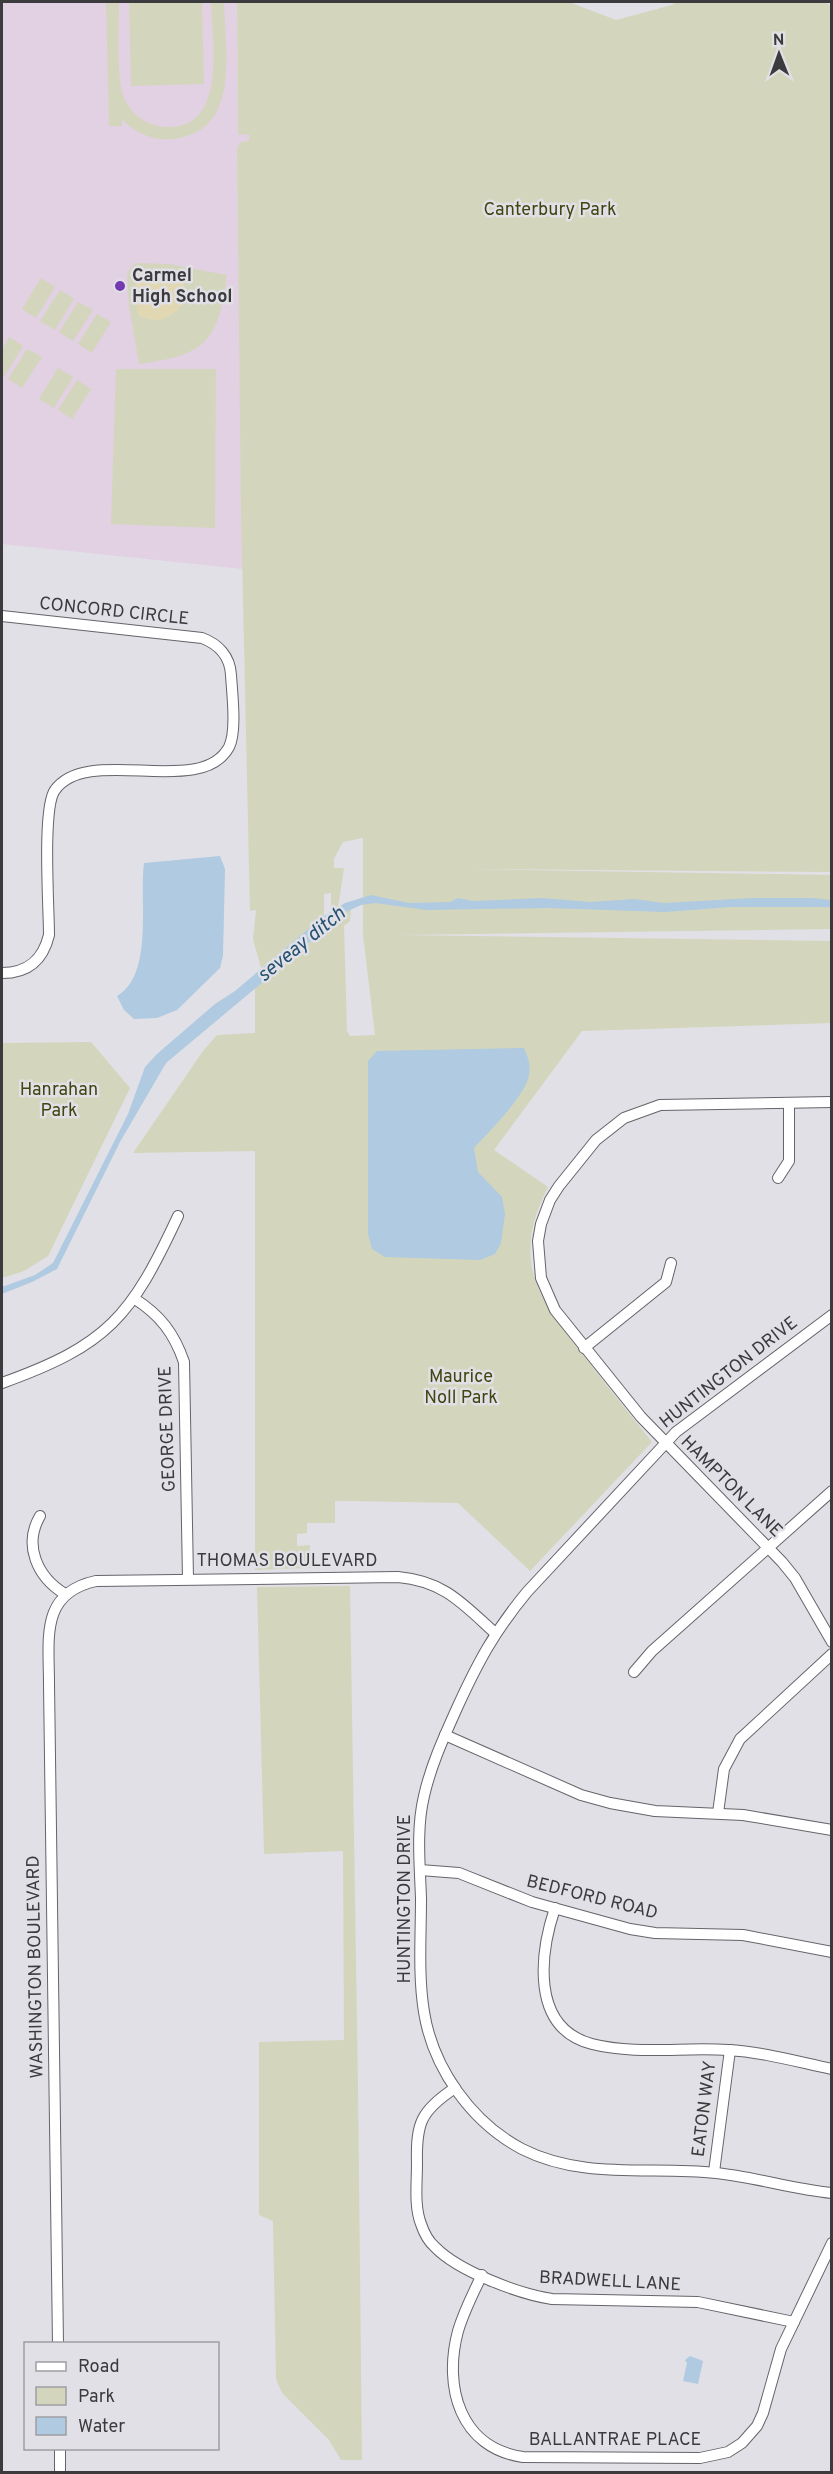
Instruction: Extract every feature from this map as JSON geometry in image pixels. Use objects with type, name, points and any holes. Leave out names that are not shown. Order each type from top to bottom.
[{"type":"street","name":"CONCORD CIRCLE","points":[[2,616],[182,635],[210,641],[223,652],[231,670],[232,731],[229,747],[215,762],[207,766],[184,770],[88,772],[70,776],[57,787],[49,808],[50,935],[46,947],[32,965],[22,970],[2,973]]},
{"type":"street","name":"HAMPTON LANE","points":[[831,1102],[660,1106],[624,1118],[596,1140],[550,1200],[541,1224],[538,1241],[538,1268],[550,1301],[584,1348],[665,1443],[768,1546],[795,1578],[831,1642]]},
{"type":"street","points":[[778,1178],[790,1156],[789,1103]]},
{"type":"street","points":[[2,1383],[43,1369],[88,1345],[121,1316],[135,1299],[154,1268],[178,1216]]},
{"type":"street","points":[[584,1348],[666,1282],[671,1263]]},
{"type":"street","name":"GEORGE DRIVE","points":[[135,1299],[163,1320],[177,1342],[184,1362],[188,1578]]},
{"type":"street","name":"HUNTINGTON DRIVE","points":[[831,1315],[696,1416],[665,1443],[526,1592],[482,1653],[445,1735],[423,1798],[419,1837],[424,2012],[437,2056],[455,2088],[478,2117],[521,2149],[565,2165],[606,2170],[714,2172],[831,2193]]},
{"type":"street","points":[[634,1672],[652,1651],[831,1491]]},
{"type":"street","points":[[40,1516],[33,1533],[32,1549],[36,1563],[44,1576],[65,1594]]},
{"type":"street","name":"THOMAS BOULEVARD","points":[[65,1594],[81,1584],[96,1581],[188,1578],[412,1578],[437,1585],[450,1593],[495,1633]]},
{"type":"street","name":"WASHINGTON BOULEVARD","points":[[58,2342],[49,1630],[57,1604],[65,1594]]},
{"type":"street","points":[[718,1813],[724,1769],[740,1739],[831,1654]]},
{"type":"street","points":[[445,1735],[581,1795],[610,1803],[655,1811],[718,1813],[774,1819],[831,1830]]},
{"type":"street","name":"BEDFORD ROAD","points":[[420,1870],[445,1870],[459,1873],[506,1893],[630,1929],[655,1933],[743,1935],[831,1952]]},
{"type":"street","points":[[555,1908],[544,1949],[543,1979],[551,2010],[569,2033],[590,2044],[613,2048],[729,2050],[831,2069]]},
{"type":"street","name":"EATON WAY","points":[[714,2172],[729,2050]]},
{"type":"street","name":"BRADWELL LANE","points":[[455,2088],[431,2106],[419,2125],[416,2140],[418,2212],[427,2237],[433,2246],[457,2263],[518,2291],[552,2299],[709,2304],[794,2322]]},
{"type":"street","name":"BALLANTRAE PLACE","points":[[482,2275],[465,2310],[454,2359],[456,2395],[461,2411],[473,2433],[492,2448],[509,2455],[523,2457],[700,2458],[728,2452],[742,2443],[757,2426],[763,2413],[781,2349],[818,2275],[831,2243]]},
{"type":"street","points":[[60,2450],[60,2472]]},
{"type":"shaded area","name":"Carmel High School","points":[[2,2],[237,2],[238,134],[249,134],[249,141],[237,149],[243,569],[2,544]]},
{"type":"green space","points":[[106,2],[119,2],[118,38],[121,89],[130,108],[147,122],[158,126],[181,126],[196,117],[206,103],[212,84],[211,2],[224,2],[225,86],[219,106],[210,122],[194,133],[172,139],[158,139],[145,135],[122,119],[122,126],[109,126]]},
{"type":"green space","points":[[129,2],[202,2],[204,84],[131,86]]},
{"type":"green space","points":[[237,2],[569,2],[616,20],[676,2],[824,2],[832,6],[831,872],[470,869],[831,875],[831,929],[398,935],[831,941],[831,1023],[582,1031],[494,1150],[548,1187],[537,1214],[531,1238],[531,1260],[535,1280],[544,1299],[570,1339],[652,1442],[530,1571],[458,1503],[348,1501],[335,1501],[335,1523],[307,1523],[307,1533],[297,1534],[297,1546],[310,1545],[310,1568],[255,1570],[255,1151],[133,1153],[203,1051],[217,1035],[255,1033],[255,987],[341,914],[351,909],[350,921],[344,926],[347,1031],[350,1036],[375,1035],[363,935],[363,838],[343,842],[334,859],[334,868],[344,868],[338,908],[331,912],[331,893],[324,894],[324,916],[261,968],[253,939],[256,910],[250,911],[241,512],[237,149],[241,142],[249,141],[249,134],[238,135]]},
{"type":"green space","points":[[135,263],[169,264],[227,275],[219,316],[213,330],[194,350],[180,356],[139,364],[129,306],[127,273]]},
{"type":"green space","points":[[41,278],[55,287],[36,318],[22,309]]},
{"type":"green space","points":[[60,290],[74,299],[55,330],[40,321]]},
{"type":"green space","points":[[78,302],[93,310],[73,341],[59,332]]},
{"type":"green space","points":[[97,314],[111,322],[92,353],[78,344]]},
{"type":"green space","points":[[9,337],[23,346],[4,377],[2,375],[2,350]]},
{"type":"green space","points":[[27,349],[42,357],[22,388],[8,379]]},
{"type":"green space","points":[[58,368],[73,377],[54,408],[39,399]]},
{"type":"green space","points":[[116,369],[216,369],[215,528],[111,524]]},
{"type":"green space","points":[[77,380],[91,389],[72,419],[58,410]]},
{"type":"green space","name":"Hanrahan Park","points":[[91,1042],[130,1088],[48,1256],[24,1271],[2,1278],[2,1043]]},
{"type":"green space","points":[[350,1586],[362,2460],[341,2460],[329,2440],[282,2393],[276,2379],[273,2221],[259,2215],[259,2042],[344,2040],[343,1851],[264,1854],[257,1587]]},
{"type":"sand","points":[[142,269],[147,272],[178,272],[184,283],[183,303],[168,317],[157,320],[138,315],[135,272]]},
{"type":"water","points":[[220,856],[225,869],[223,955],[220,968],[177,1010],[157,1018],[134,1019],[124,1010],[117,996],[129,986],[136,972],[140,954],[144,863]]},
{"type":"water","name":"seveay ditch","points":[[371,895],[409,903],[450,902],[458,898],[473,901],[542,898],[590,902],[635,899],[664,903],[752,898],[812,898],[831,900],[832,907],[731,907],[665,912],[548,908],[426,910],[375,903],[361,905],[341,914],[166,1063],[120,1142],[57,1269],[2,1294],[2,1287],[35,1275],[53,1263],[128,1114],[145,1067],[157,1054],[321,918],[345,903]]},
{"type":"water","points":[[524,1048],[530,1068],[521,1093],[474,1148],[478,1172],[502,1197],[505,1214],[501,1243],[495,1254],[480,1260],[385,1257],[372,1249],[368,1234],[368,1061],[377,1051]]},
{"type":"water","points":[[690,2356],[703,2361],[698,2384],[683,2381],[687,2363],[685,2360]]},
{"type":"place","name":"Carmel High School","points":[[120,286]]},
{"type":"park label","name":"Canterbury Park","points":[[550,210]]},
{"type":"park label","name":"Maurice Noll Park","points":[[461,1387]]}]
